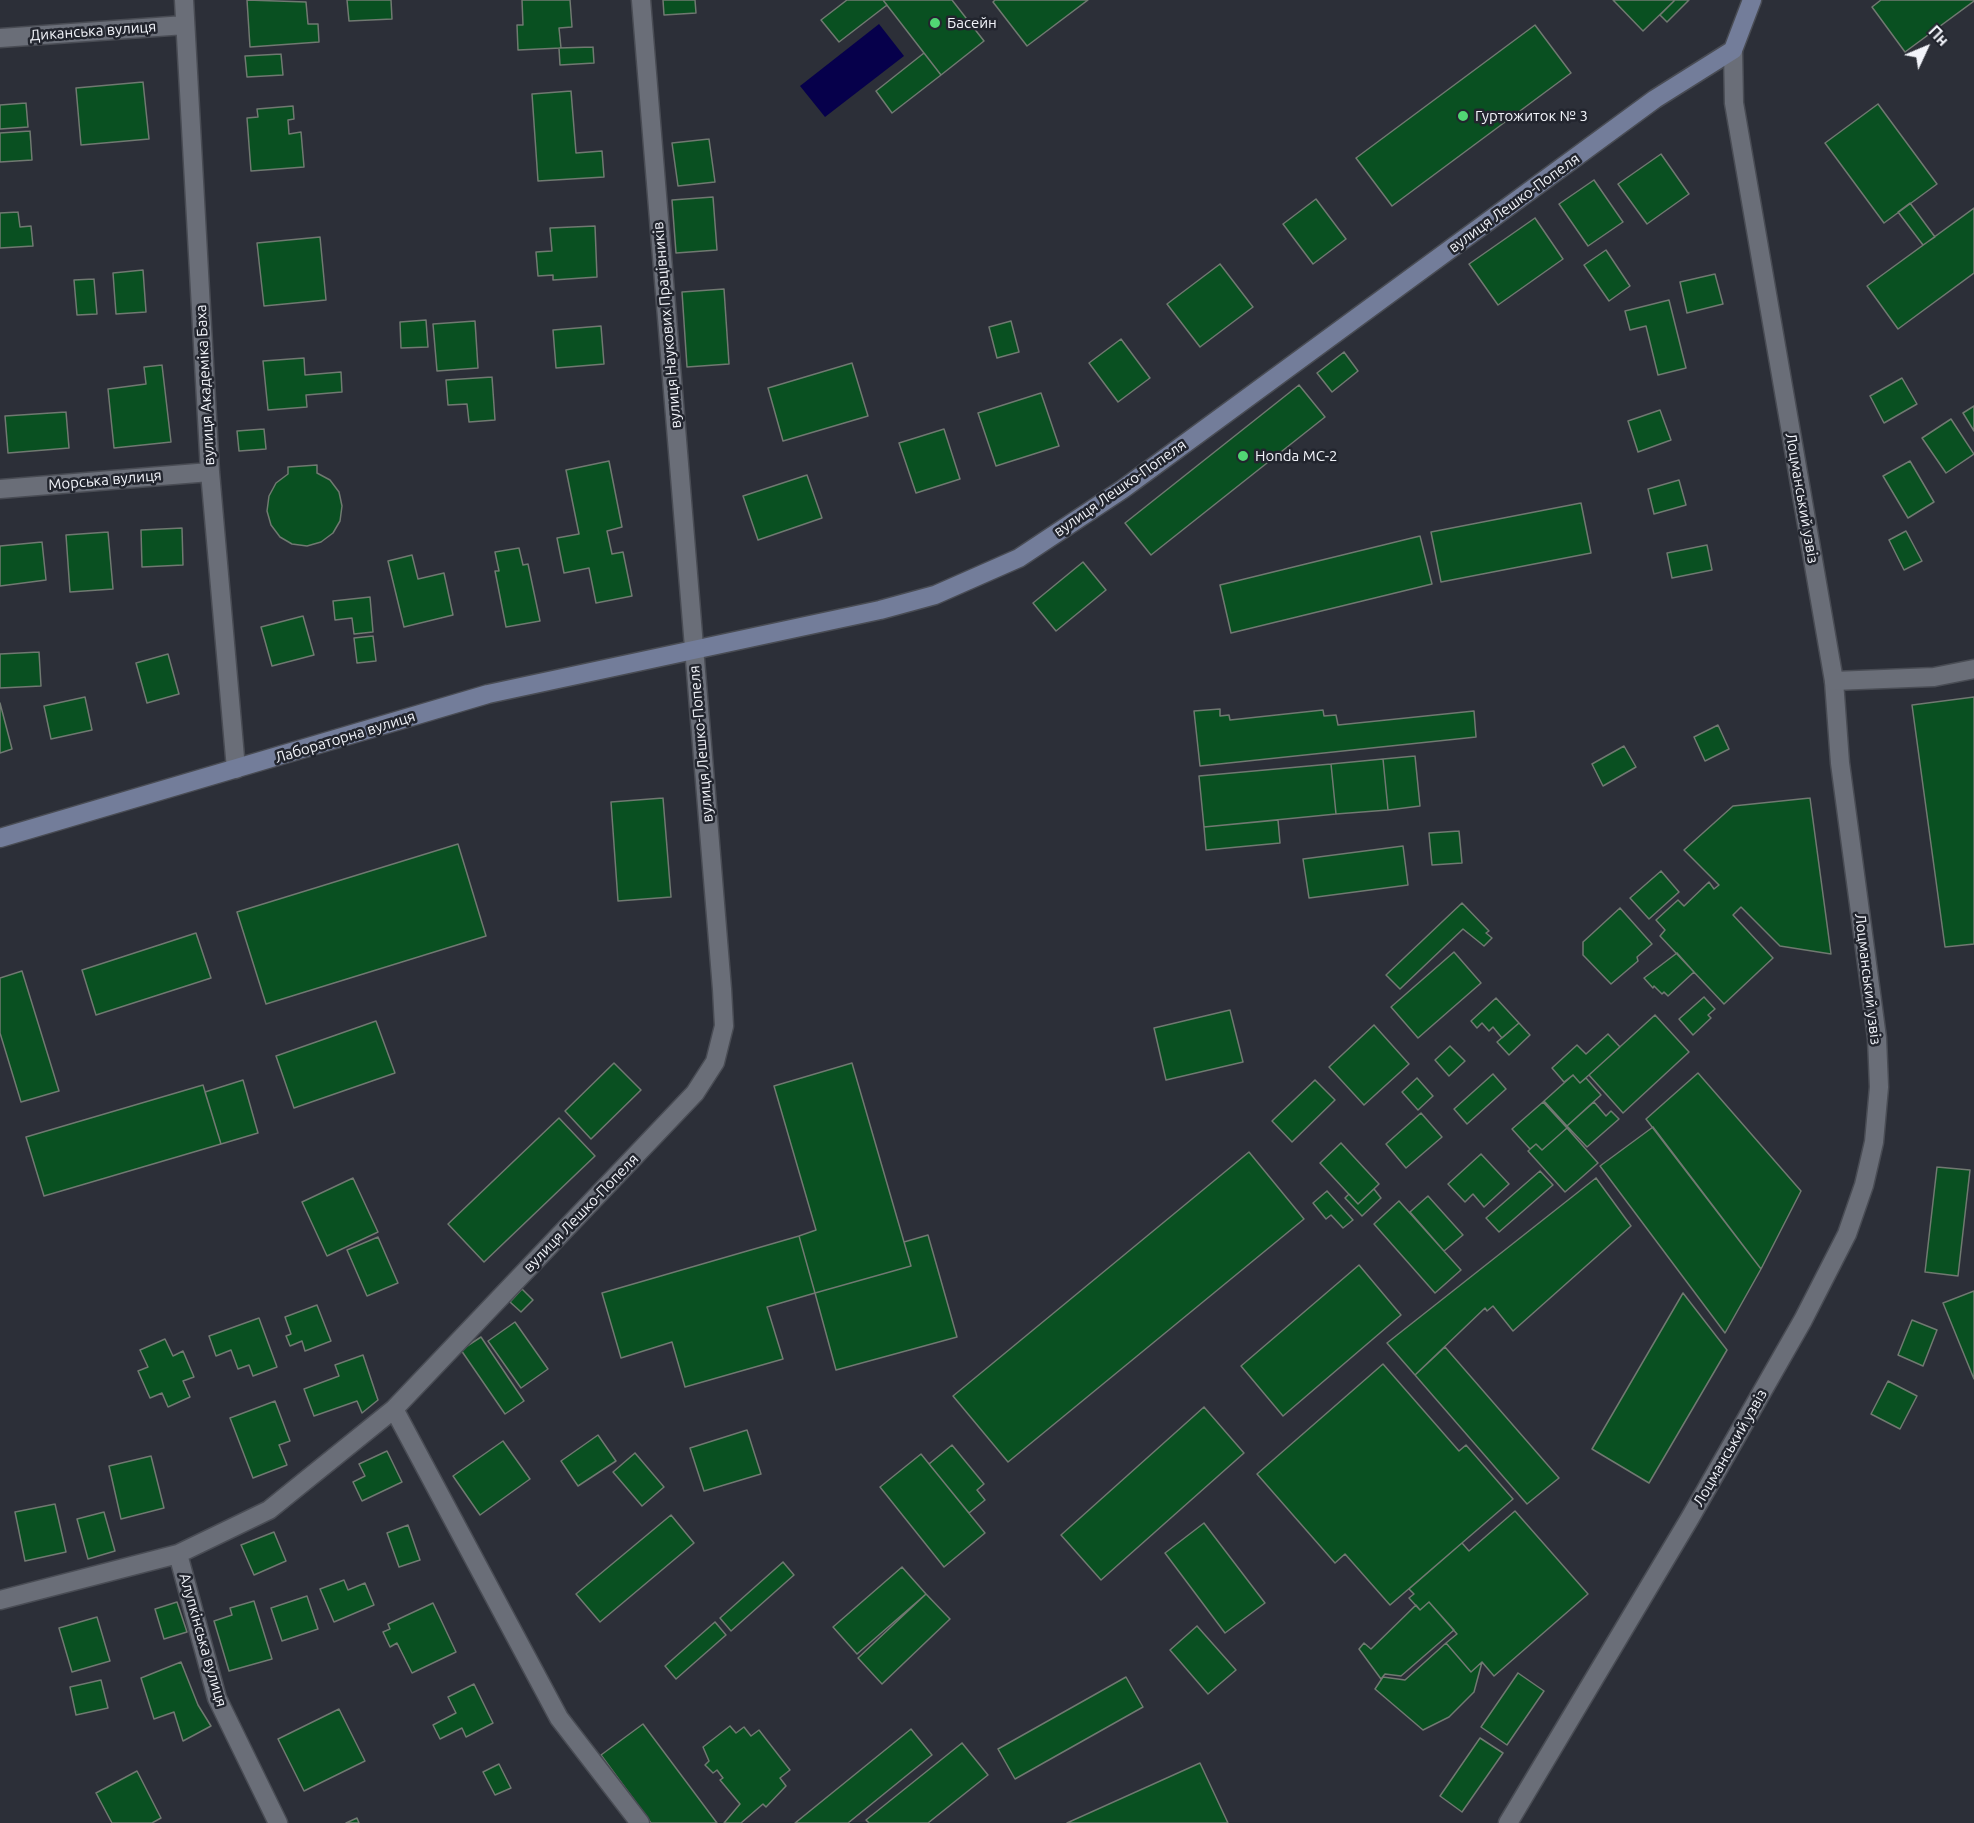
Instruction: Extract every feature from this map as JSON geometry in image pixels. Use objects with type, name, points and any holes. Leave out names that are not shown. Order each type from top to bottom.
[{"type":"main road","points":[[1733,50],[1752,0]]},
{"type":"main road","name":"вулиця Лешко-Попеля","points":[[693,650],[880,610],[935,595],[1019,558],[1123,489],[1654,99],[1733,50]]},
{"type":"main road","name":"Лабораторна вулиця","points":[[0,838],[488,694],[693,650]]},
{"type":"street","name":"вулиця Академіка Баха","points":[[184,0],[210,472],[236,770]]},
{"type":"street","name":"вулиця Наукових Працівників","points":[[641,0],[693,650]]},
{"type":"street","name":"Диканська вулиця","points":[[0,38],[185,25]]},
{"type":"street","name":"Лоцманський узвіз","points":[[1508,1823],[1690,1518],[1803,1320],[1847,1234],[1864,1185],[1874,1142],[1879,1087],[1877,1038],[1840,763],[1834,681],[1734,103],[1733,50]]},
{"type":"street","name":"Морська вулиця","points":[[0,489],[210,472]]},
{"type":"street","name":"вулиця Лешко-Попеля","points":[[0,1600],[178,1554],[269,1509],[394,1409],[695,1093],[715,1062],[724,1026],[693,650]]},
{"type":"street","points":[[1834,681],[1934,677],[1974,669]]},
{"type":"street","points":[[394,1409],[559,1718],[640,1823]]},
{"type":"street","name":"Алупкінська вулиця","points":[[178,1554],[217,1698],[278,1823]]},
{"type":"shaded area","points":[[879,24],[904,56],[825,117],[800,86]]},
{"type":"building","points":[[247,0],[306,2],[308,24],[318,24],[319,42],[250,47]]},
{"type":"building","points":[[347,0],[391,0],[392,19],[349,21]]},
{"type":"building","points":[[522,0],[570,0],[572,27],[559,28],[561,48],[518,50],[517,25],[523,25]]},
{"type":"building","points":[[663,0],[695,0],[696,13],[664,15]]},
{"type":"building","points":[[847,0],[883,0],[887,5],[839,42],[821,20]]},
{"type":"building","name":"Басейн","points":[[883,0],[952,0],[984,41],[941,75]]},
{"type":"building","points":[[995,0],[1088,0],[1027,46],[993,2]]},
{"type":"building","points":[[1613,0],[1675,0],[1643,31]]},
{"type":"building","points":[[1675,0],[1689,0],[1667,22],[1660,15]]},
{"type":"building","points":[[1881,0],[1974,1],[1905,52],[1872,7]]},
{"type":"building","name":"Гуртожиток № 3","points":[[1535,25],[1571,73],[1392,206],[1356,158]]},
{"type":"building","points":[[593,47],[594,63],[560,65],[559,48]]},
{"type":"building","points":[[924,53],[941,75],[892,113],[876,91]]},
{"type":"building","points":[[281,54],[283,75],[247,77],[245,56]]},
{"type":"building","points":[[143,82],[149,139],[81,145],[76,88]]},
{"type":"building","points":[[571,91],[576,153],[602,151],[604,177],[538,181],[532,94]]},
{"type":"building","points":[[26,103],[28,127],[0,129],[0,105]]},
{"type":"building","points":[[1878,104],[1937,184],[1884,223],[1825,143]]},
{"type":"building","points":[[293,106],[294,119],[288,120],[289,134],[301,132],[304,167],[251,171],[247,118],[258,117],[257,109]]},
{"type":"building","points":[[30,131],[32,160],[0,162],[0,133]]},
{"type":"building","points":[[709,139],[715,182],[678,186],[672,143]]},
{"type":"building","points":[[1661,154],[1689,194],[1647,224],[1618,184]]},
{"type":"building","points":[[1594,180],[1623,222],[1588,246],[1559,204]]},
{"type":"building","points":[[713,197],[717,250],[676,253],[672,200]]},
{"type":"building","points":[[1316,199],[1346,239],[1313,264],[1283,224]]},
{"type":"building","points":[[1910,203],[1935,237],[1923,245],[1898,212]]},
{"type":"building","points":[[1974,208],[1974,273],[1898,329],[1867,286]]},
{"type":"building","points":[[18,212],[20,227],[31,226],[33,246],[0,248],[0,213]]},
{"type":"building","points":[[1535,218],[1563,259],[1498,305],[1469,264]]},
{"type":"building","points":[[595,226],[597,277],[553,280],[553,275],[538,276],[536,252],[552,251],[550,228]]},
{"type":"building","points":[[320,237],[326,300],[264,306],[257,243]]},
{"type":"building","points":[[1606,250],[1630,286],[1609,301],[1584,265]]},
{"type":"building","points":[[1220,264],[1253,307],[1200,347],[1167,304]]},
{"type":"building","points":[[143,270],[146,312],[116,314],[113,273]]},
{"type":"building","points":[[1715,274],[1723,304],[1687,313],[1680,282]]},
{"type":"building","points":[[94,279],[97,314],[77,315],[74,280]]},
{"type":"building","points":[[724,289],[729,364],[687,367],[682,292]]},
{"type":"building","points":[[1669,300],[1686,368],[1658,375],[1646,326],[1630,330],[1625,311]]},
{"type":"building","points":[[426,320],[428,347],[401,348],[400,322]]},
{"type":"building","points":[[475,321],[478,368],[437,371],[433,324]]},
{"type":"building","points":[[1011,321],[1019,352],[997,358],[989,327]]},
{"type":"building","points":[[601,326],[604,364],[556,368],[553,330]]},
{"type":"building","points":[[1121,339],[1150,378],[1118,402],[1089,363]]},
{"type":"building","points":[[1344,352],[1358,371],[1332,392],[1317,373]]},
{"type":"building","points":[[304,358],[305,375],[341,372],[342,392],[306,395],[307,407],[268,410],[263,361]]},
{"type":"building","points":[[852,363],[868,416],[783,441],[768,388]]},
{"type":"building","points":[[162,365],[171,442],[114,448],[108,389],[146,384],[144,367]]},
{"type":"building","points":[[492,377],[495,420],[469,422],[467,404],[448,405],[446,380]]},
{"type":"building","points":[[1902,378],[1917,404],[1884,423],[1870,396]]},
{"type":"building","points":[[1299,385],[1325,417],[1151,555],[1125,523]]},
{"type":"building","points":[[1041,393],[1059,446],[996,466],[978,413]]},
{"type":"building","points":[[1974,406],[1974,431],[1963,413]]},
{"type":"building","points":[[1660,410],[1671,440],[1638,452],[1628,421]]},
{"type":"building","points":[[66,412],[69,448],[8,453],[5,416]]},
{"type":"building","points":[[1951,419],[1974,454],[1946,473],[1922,438]]},
{"type":"building","points":[[264,429],[266,449],[239,451],[237,431]]},
{"type":"building","points":[[944,429],[960,479],[916,493],[899,443]]},
{"type":"building","points":[[609,461],[622,527],[607,531],[612,554],[623,552],[632,596],[596,603],[589,568],[564,573],[557,538],[579,534],[566,470]]},
{"type":"building","points":[[1910,461],[1934,502],[1908,518],[1883,476]]},
{"type":"building","points":[[317,465],[317,473],[330,480],[339,492],[342,506],[340,521],[333,533],[321,542],[307,546],[292,544],[280,537],[271,525],[267,511],[269,496],[276,483],[288,474],[288,467]]},
{"type":"building","points":[[807,475],[822,518],[758,540],[743,496]]},
{"type":"building","points":[[1679,480],[1686,505],[1654,514],[1648,489]]},
{"type":"building","points":[[1581,503],[1591,553],[1441,582],[1431,532]]},
{"type":"building","points":[[182,528],[183,565],[142,567],[141,530]]},
{"type":"building","points":[[1906,531],[1922,561],[1904,570],[1889,540]]},
{"type":"building","points":[[108,532],[113,589],[70,592],[66,535]]},
{"type":"building","points":[[1420,536],[1432,584],[1231,633],[1220,585]]},
{"type":"building","points":[[42,542],[46,580],[0,586],[0,546]]},
{"type":"building","points":[[1707,545],[1712,570],[1672,578],[1667,553]]},
{"type":"building","points":[[519,548],[523,565],[528,564],[540,621],[506,627],[495,571],[499,571],[495,552]]},
{"type":"building","points":[[412,555],[418,579],[444,573],[453,615],[404,627],[388,561]]},
{"type":"building","points":[[1083,562],[1106,590],[1056,631],[1033,603]]},
{"type":"building","points":[[370,597],[373,632],[354,634],[352,618],[335,620],[333,601]]},
{"type":"building","points":[[303,616],[314,655],[272,666],[261,627]]},
{"type":"building","points":[[373,636],[376,661],[357,663],[354,638]]},
{"type":"building","points":[[39,652],[41,686],[0,688],[0,654]]},
{"type":"building","points":[[168,654],[179,694],[147,703],[136,663]]},
{"type":"building","points":[[85,697],[92,730],[51,739],[44,706]]},
{"type":"building","points":[[1974,697],[1974,944],[1945,947],[1912,705]]},
{"type":"building","points":[[0,703],[12,749],[0,753]]},
{"type":"building","points":[[1220,709],[1220,716],[1229,715],[1230,720],[1323,710],[1324,716],[1336,715],[1338,725],[1474,711],[1476,737],[1200,766],[1194,711]]},
{"type":"building","points":[[1718,725],[1729,749],[1705,761],[1694,737]]},
{"type":"building","points":[[1624,746],[1636,767],[1603,786],[1592,764]]},
{"type":"building","points":[[1415,756],[1420,806],[1388,810],[1383,759]]},
{"type":"building","points":[[1383,759],[1388,810],[1336,814],[1331,764]]},
{"type":"building","points":[[1331,764],[1336,814],[1204,827],[1199,776]]},
{"type":"building","points":[[663,798],[671,897],[618,901],[611,802]]},
{"type":"building","points":[[1810,798],[1831,954],[1780,946],[1741,907],[1733,915],[1773,958],[1724,1004],[1660,936],[1665,930],[1656,920],[1678,900],[1684,906],[1709,882],[1714,889],[1719,885],[1684,850],[1733,806]]},
{"type":"building","points":[[1278,820],[1280,843],[1206,850],[1204,827]]},
{"type":"building","points":[[1459,831],[1462,863],[1432,865],[1429,833]]},
{"type":"building","points":[[458,844],[486,936],[266,1004],[237,912]]},
{"type":"building","points":[[1403,846],[1408,885],[1309,898],[1303,859]]},
{"type":"building","points":[[1661,871],[1679,892],[1649,919],[1630,898]]},
{"type":"building","points":[[1462,903],[1489,931],[1486,933],[1492,938],[1484,946],[1463,929],[1400,989],[1386,975]]},
{"type":"building","points":[[1620,908],[1652,944],[1637,957],[1638,961],[1611,984],[1583,955],[1583,942]]},
{"type":"building","points":[[196,933],[211,978],[96,1015],[82,970]]},
{"type":"building","points":[[1454,952],[1481,983],[1418,1038],[1391,1007]]},
{"type":"building","points":[[1677,953],[1694,972],[1668,996],[1664,992],[1662,994],[1654,986],[1653,988],[1644,978]]},
{"type":"building","points":[[22,971],[59,1091],[21,1102],[0,1033],[0,978]]},
{"type":"building","points":[[1704,997],[1715,1009],[1708,1015],[1711,1018],[1693,1035],[1679,1019]]},
{"type":"building","points":[[1496,998],[1519,1023],[1502,1038],[1493,1027],[1489,1031],[1482,1023],[1477,1028],[1471,1021]]},
{"type":"building","points":[[1230,1010],[1243,1062],[1166,1080],[1154,1028]]},
{"type":"building","points":[[1655,1015],[1689,1052],[1623,1113],[1589,1075]]},
{"type":"building","points":[[376,1021],[395,1073],[294,1108],[276,1056]]},
{"type":"building","points":[[1519,1023],[1530,1035],[1509,1055],[1497,1042]]},
{"type":"building","points":[[1374,1025],[1409,1064],[1364,1105],[1329,1067]]},
{"type":"building","points":[[1608,1034],[1620,1047],[1580,1083],[1573,1075],[1564,1082],[1552,1068],[1577,1045],[1586,1054]]},
{"type":"building","points":[[1450,1046],[1465,1061],[1449,1076],[1435,1060]]},
{"type":"building","points":[[614,1063],[641,1090],[591,1139],[565,1111]]},
{"type":"building","points":[[852,1063],[911,1266],[815,1293],[799,1236],[816,1230],[774,1086]]},
{"type":"building","points":[[1698,1073],[1801,1191],[1761,1269],[1646,1119]]},
{"type":"building","points":[[1493,1074],[1506,1089],[1467,1124],[1454,1109]]},
{"type":"building","points":[[1573,1075],[1580,1083],[1586,1078],[1601,1095],[1567,1126],[1544,1101]]},
{"type":"building","points":[[1417,1078],[1433,1096],[1418,1110],[1402,1092]]},
{"type":"building","points":[[243,1080],[258,1133],[221,1144],[205,1092]]},
{"type":"building","points":[[1315,1080],[1335,1100],[1292,1142],[1272,1121]]},
{"type":"building","points":[[203,1085],[221,1144],[44,1196],[26,1137]]},
{"type":"building","points":[[1543,1102],[1567,1128],[1542,1150],[1536,1144],[1530,1149],[1512,1129]]},
{"type":"building","points":[[1594,1102],[1606,1116],[1611,1111],[1619,1119],[1587,1147],[1567,1126]]},
{"type":"building","points":[[1421,1113],[1442,1137],[1406,1168],[1386,1144]]},
{"type":"building","points":[[559,1118],[595,1156],[484,1262],[448,1224]]},
{"type":"building","points":[[1653,1127],[1761,1269],[1725,1333],[1600,1166]]},
{"type":"building","points":[[1567,1128],[1598,1163],[1565,1192],[1528,1151],[1536,1144],[1542,1150]]},
{"type":"building","points":[[1341,1143],[1379,1184],[1358,1204],[1320,1163]]},
{"type":"building","points":[[1249,1152],[1304,1219],[1008,1462],[953,1396]]},
{"type":"building","points":[[1481,1154],[1509,1184],[1484,1207],[1473,1194],[1465,1202],[1448,1184]]},
{"type":"building","points":[[1937,1167],[1970,1170],[1958,1276],[1925,1272]]},
{"type":"building","points":[[1540,1171],[1553,1185],[1499,1232],[1486,1218]]},
{"type":"building","points":[[353,1178],[378,1232],[327,1256],[302,1202]]},
{"type":"building","points":[[1596,1178],[1631,1226],[1513,1331],[1493,1306],[1487,1311],[1485,1308],[1415,1375],[1387,1343]]},
{"type":"building","points":[[1374,1189],[1381,1198],[1362,1216],[1345,1198],[1349,1194],[1358,1204]]},
{"type":"building","points":[[1327,1191],[1353,1220],[1343,1228],[1331,1215],[1326,1219],[1313,1203]]},
{"type":"building","points":[[1428,1196],[1463,1235],[1444,1251],[1410,1212]]},
{"type":"building","points":[[1399,1201],[1461,1270],[1435,1293],[1374,1224]]},
{"type":"building","points":[[928,1235],[957,1337],[836,1370],[815,1293],[911,1266],[904,1242]]},
{"type":"building","points":[[799,1236],[815,1293],[767,1307],[783,1359],[685,1387],[672,1342],[621,1358],[602,1293]]},
{"type":"building","points":[[378,1237],[398,1283],[367,1296],[347,1250]]},
{"type":"building","points":[[1359,1265],[1401,1315],[1283,1416],[1241,1366]]},
{"type":"building","points":[[522,1289],[533,1300],[521,1312],[510,1302]]},
{"type":"building","points":[[1974,1291],[1974,1379],[1943,1303]]},
{"type":"building","points":[[1683,1293],[1727,1350],[1649,1483],[1592,1449]]},
{"type":"building","points":[[317,1305],[331,1341],[305,1351],[302,1341],[290,1346],[286,1336],[291,1334],[285,1317]]},
{"type":"building","points":[[259,1318],[277,1367],[253,1376],[249,1365],[238,1369],[231,1350],[216,1356],[209,1336]]},
{"type":"building","points":[[1912,1320],[1937,1330],[1923,1366],[1898,1355]]},
{"type":"building","points":[[515,1322],[548,1369],[521,1388],[488,1341]]},
{"type":"building","points":[[481,1337],[524,1401],[505,1414],[461,1350]]},
{"type":"building","points":[[165,1339],[173,1356],[183,1351],[194,1377],[183,1381],[190,1397],[168,1407],[162,1393],[150,1398],[138,1371],[148,1367],[140,1350]]},
{"type":"building","points":[[1445,1347],[1559,1478],[1527,1504],[1415,1375]]},
{"type":"building","points":[[363,1355],[378,1400],[362,1413],[357,1401],[314,1416],[304,1389],[339,1376],[335,1365]]},
{"type":"building","points":[[1383,1364],[1459,1451],[1466,1445],[1513,1499],[1390,1605],[1345,1554],[1335,1563],[1257,1474]]},
{"type":"building","points":[[1888,1381],[1917,1396],[1900,1429],[1871,1414]]},
{"type":"building","points":[[275,1401],[290,1441],[279,1445],[287,1465],[253,1478],[230,1418]]},
{"type":"building","points":[[1204,1407],[1244,1453],[1101,1580],[1061,1535]]},
{"type":"building","points":[[747,1430],[761,1474],[704,1491],[690,1448]]},
{"type":"building","points":[[598,1435],[616,1461],[578,1486],[561,1461]]},
{"type":"building","points":[[503,1441],[530,1479],[480,1515],[453,1476]]},
{"type":"building","points":[[952,1445],[984,1484],[977,1490],[985,1500],[969,1513],[929,1464]]},
{"type":"building","points":[[387,1451],[402,1482],[362,1501],[353,1482],[365,1476],[359,1464]]},
{"type":"building","points":[[635,1453],[664,1487],[642,1506],[613,1472]]},
{"type":"building","points":[[921,1454],[985,1533],[944,1567],[880,1487]]},
{"type":"building","points":[[151,1456],[164,1508],[121,1519],[109,1466]]},
{"type":"building","points":[[55,1504],[66,1552],[25,1561],[15,1512]]},
{"type":"building","points":[[1515,1511],[1588,1594],[1494,1676],[1482,1662],[1471,1672],[1446,1643],[1457,1634],[1429,1602],[1420,1610],[1409,1598],[1414,1594],[1409,1589],[1462,1543],[1469,1551]]},
{"type":"building","points":[[104,1512],[115,1551],[88,1559],[77,1519]]},
{"type":"building","points":[[671,1515],[694,1543],[600,1622],[576,1594]]},
{"type":"building","points":[[1204,1523],[1265,1603],[1225,1633],[1165,1553]]},
{"type":"building","points":[[408,1525],[420,1560],[399,1567],[387,1533]]},
{"type":"building","points":[[274,1532],[286,1561],[254,1575],[241,1545]]},
{"type":"building","points":[[783,1562],[794,1575],[731,1631],[720,1618]]},
{"type":"building","points":[[902,1567],[926,1594],[857,1654],[833,1627]]},
{"type":"building","points":[[344,1580],[348,1590],[365,1583],[374,1605],[334,1622],[320,1589]]},
{"type":"building","points":[[926,1594],[950,1619],[882,1684],[858,1658]]},
{"type":"building","points":[[307,1596],[318,1629],[282,1641],[271,1608]]},
{"type":"building","points":[[254,1601],[272,1659],[229,1671],[214,1621],[232,1615],[230,1608]]},
{"type":"building","points":[[177,1602],[187,1632],[164,1639],[155,1609]]},
{"type":"building","points":[[1429,1602],[1454,1630],[1401,1676],[1385,1674],[1381,1679],[1359,1649],[1364,1643],[1371,1649],[1416,1605],[1420,1610]]},
{"type":"building","points":[[433,1603],[456,1652],[412,1673],[397,1643],[390,1647],[383,1632],[390,1629],[388,1624]]},
{"type":"building","points":[[97,1617],[110,1661],[72,1672],[59,1628]]},
{"type":"building","points":[[715,1622],[726,1635],[676,1679],[665,1666]]},
{"type":"building","points":[[1197,1626],[1236,1670],[1208,1694],[1170,1650]]},
{"type":"building","points":[[1446,1643],[1471,1672],[1482,1662],[1474,1692],[1449,1717],[1423,1730],[1375,1689],[1383,1677],[1405,1680]]},
{"type":"building","points":[[181,1662],[198,1705],[211,1726],[183,1741],[174,1712],[154,1719],[141,1678]]},
{"type":"building","points":[[1518,1673],[1544,1691],[1507,1745],[1481,1727]]},
{"type":"building","points":[[1126,1677],[1143,1707],[1015,1779],[998,1749]]},
{"type":"building","points":[[101,1680],[108,1708],[76,1715],[70,1687]]},
{"type":"building","points":[[474,1684],[493,1723],[466,1737],[462,1728],[440,1739],[433,1725],[456,1713],[448,1697]]},
{"type":"building","points":[[339,1709],[365,1761],[304,1791],[278,1739]]},
{"type":"building","points":[[643,1724],[717,1823],[651,1823],[601,1755]]},
{"type":"building","points":[[730,1726],[736,1733],[744,1727],[751,1736],[759,1730],[790,1770],[780,1778],[786,1786],[766,1807],[763,1804],[741,1823],[724,1823],[740,1804],[720,1780],[723,1778],[717,1770],[713,1773],[705,1765],[709,1761],[703,1747]]},
{"type":"building","points":[[911,1729],[932,1755],[848,1823],[795,1823]]},
{"type":"building","points":[[1480,1738],[1503,1753],[1462,1812],[1440,1796]]},
{"type":"building","points":[[962,1743],[988,1775],[928,1823],[869,1823],[866,1820]]},
{"type":"building","points":[[1200,1763],[1228,1823],[1067,1823]]},
{"type":"building","points":[[499,1764],[511,1788],[495,1795],[483,1772]]},
{"type":"building","points":[[137,1771],[161,1818],[152,1823],[112,1823],[96,1793]]},
{"type":"building","points":[[357,1818],[359,1823],[346,1823]]},
{"type":"place","name":"Басейн","points":[[935,23]]},
{"type":"place","name":"Гуртожиток № 3","points":[[1463,116]]},
{"type":"place","name":"Honda МС-2","points":[[1243,456]]}]
